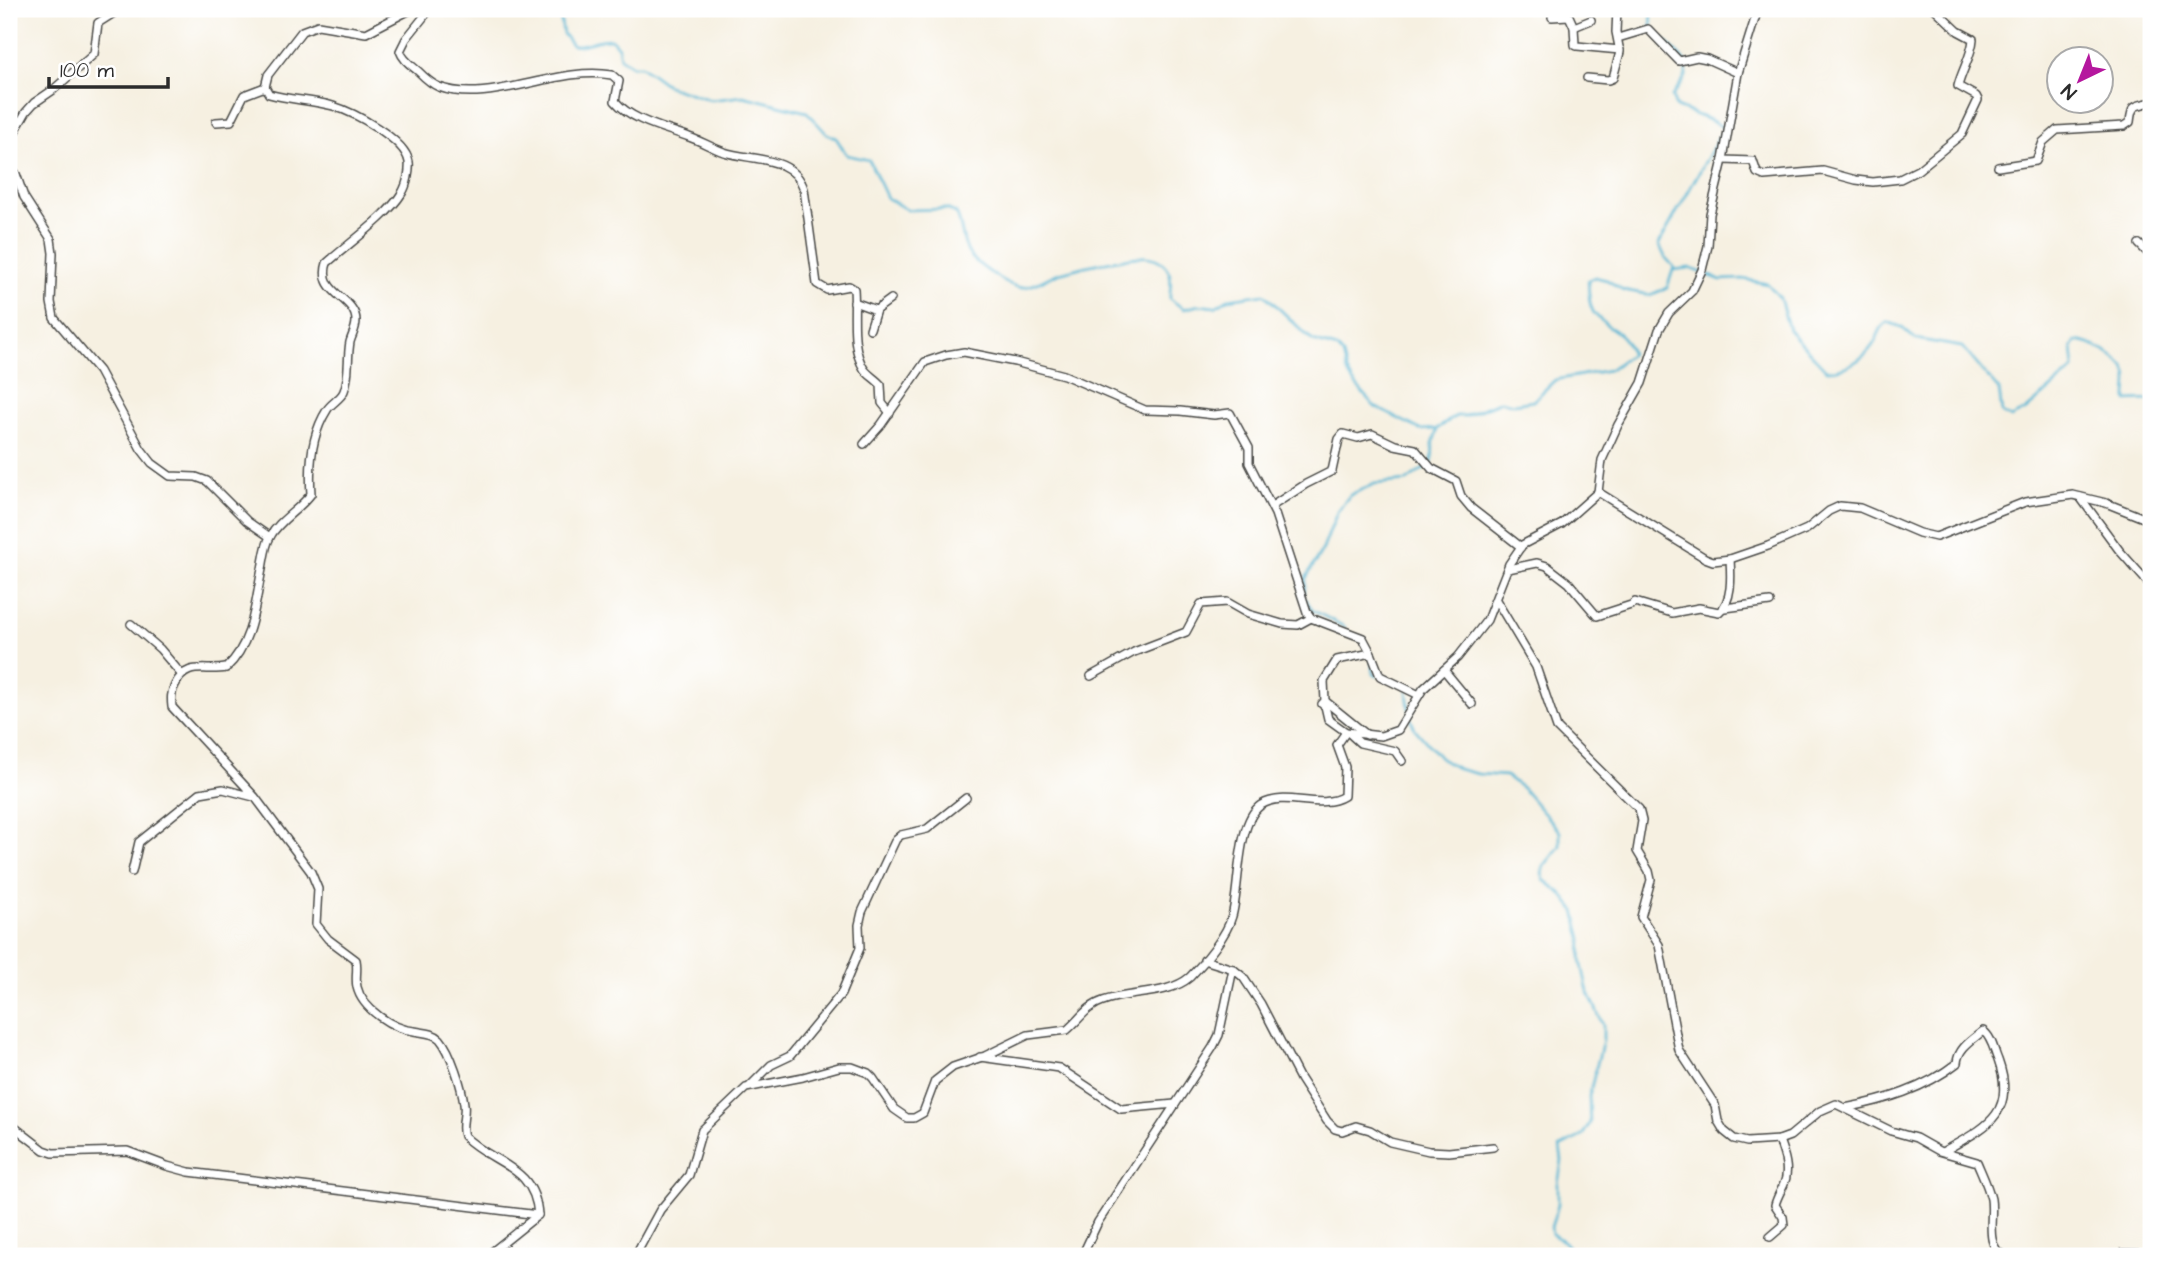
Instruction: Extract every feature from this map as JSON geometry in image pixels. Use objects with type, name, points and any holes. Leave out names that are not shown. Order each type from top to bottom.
[{"type":"street","points":[[9,142],[34,103],[94,54],[98,23],[120,9]]},
{"type":"street","points":[[430,9],[400,51],[403,59],[430,83],[440,88],[473,92],[566,76],[612,75],[619,81],[615,101],[633,115],[725,153],[776,162],[791,170],[800,179],[804,189],[817,284],[827,290],[851,286],[855,290],[854,325],[858,353],[866,371],[881,384],[881,403],[890,413]]},
{"type":"street","points":[[1587,78],[1612,79],[1620,50],[1616,32],[1617,9]]},
{"type":"street","points":[[1347,732],[1381,736],[1398,730],[1427,685],[1465,650],[1487,620],[1508,569],[1521,547],[1528,540],[1562,524],[1598,492],[1602,460],[1642,383],[1659,330],[1669,313],[1698,282],[1702,270],[1710,214],[1724,160],[1738,73],[1758,9]]},
{"type":"street","points":[[1724,160],[1752,160],[1757,173],[1764,176],[1823,171],[1872,182],[1900,178],[1918,170],[1962,135],[1978,100],[1976,96],[1958,86],[1972,50],[1972,39],[1960,33],[1935,9]]},
{"type":"street","points":[[409,10],[366,33],[317,25],[302,30],[268,75],[265,87],[269,94],[309,100],[354,113],[376,126],[400,147],[409,160],[408,175],[402,192],[387,210],[327,263],[324,274],[326,281],[356,318],[345,389],[322,418],[310,462],[311,494],[270,537],[252,620],[236,659],[226,668],[190,670],[181,674],[171,694],[172,707],[255,797],[311,872],[318,889],[316,924],[328,939],[356,960],[356,986],[361,999],[371,1010],[397,1026],[408,1031],[434,1034],[440,1039],[448,1051],[464,1104],[461,1130],[464,1136],[513,1169],[530,1184],[535,1193],[538,1215]]},
{"type":"street","points":[[1552,18],[1568,16],[1574,27],[1577,47],[1620,50]]},
{"type":"street","points":[[1574,27],[1591,20]]},
{"type":"street","points":[[1618,38],[1648,29],[1682,61],[1697,57],[1707,59],[1738,73]]},
{"type":"street","points":[[216,122],[231,121],[244,95],[265,87]]},
{"type":"street","points":[[1998,167],[2036,161],[2043,142],[2057,130],[2124,126],[2130,122],[2134,107],[2151,102]]},
{"type":"street","points":[[9,165],[16,174],[24,197],[51,239],[51,311],[54,318],[99,370],[141,449],[152,463],[170,477],[196,477],[207,481],[247,521],[270,537]]},
{"type":"street","points":[[2139,244],[2151,256]]},
{"type":"street","points":[[870,329],[876,310],[891,299]]},
{"type":"street","points":[[854,302],[876,310]]},
{"type":"street","points":[[864,444],[890,413],[925,362],[964,352],[1064,375],[1145,410],[1213,415],[1228,412],[1234,418],[1249,448],[1250,466],[1272,506],[1311,618],[1357,634],[1365,641],[1380,676],[1419,695]]},
{"type":"street","points":[[1272,506],[1332,471],[1339,439],[1343,434],[1358,438],[1372,434],[1395,445],[1415,449],[1434,471],[1456,481],[1461,496],[1471,508],[1521,547]]},
{"type":"street","points":[[1598,492],[1708,560],[1730,559],[1807,529],[1829,511],[1840,506],[1860,508],[1919,533],[1936,537],[2025,502],[2073,495],[2106,503],[2151,521]]},
{"type":"street","points":[[2080,496],[2119,550],[2151,586]]},
{"type":"street","points":[[1725,608],[1730,588],[1730,559]]},
{"type":"street","points":[[1508,569],[1537,563],[1547,566],[1569,583],[1590,611],[1598,617],[1631,606],[1635,602],[1672,613],[1699,608],[1719,612],[1725,608],[1770,602]]},
{"type":"street","points":[[1496,600],[1536,667],[1557,728],[1639,808],[1642,821],[1636,851],[1649,871],[1651,880],[1641,917],[1659,944],[1679,1049],[1715,1105],[1718,1121],[1724,1131],[1734,1139],[1747,1142],[1779,1140],[1790,1136],[1827,1106],[1836,1104],[1891,1131],[1977,1162],[1991,1201],[1992,1239],[1996,1254],[2004,1256]]},
{"type":"street","points":[[1091,676],[1134,652],[1186,632],[1198,607],[1203,604],[1227,602],[1248,614],[1282,624],[1298,625],[1311,618]]},
{"type":"street","points":[[131,624],[160,649],[181,674]]},
{"type":"street","points":[[1371,653],[1337,660],[1324,681],[1325,701],[1322,704],[1328,719],[1360,743],[1395,751],[1402,761]]},
{"type":"street","points":[[1444,670],[1472,704]]},
{"type":"street","points":[[1325,701],[1367,735]]},
{"type":"street","points":[[635,1256],[660,1210],[689,1175],[702,1130],[742,1090],[750,1086],[839,1068],[859,1069],[868,1073],[881,1087],[894,1109],[907,1118],[914,1118],[922,1113],[933,1085],[940,1076],[959,1063],[980,1057],[1028,1035],[1067,1030],[1082,1014],[1102,1001],[1181,983],[1222,938],[1232,918],[1244,838],[1256,810],[1268,802],[1278,800],[1321,801],[1342,797],[1346,792],[1345,767],[1337,745],[1347,732]]},
{"type":"street","points":[[132,872],[139,842],[200,793],[223,789],[255,797]]},
{"type":"street","points":[[750,1086],[771,1065],[790,1056],[841,994],[860,948],[859,925],[862,912],[897,839],[901,835],[927,829],[966,798]]},
{"type":"street","points":[[1204,960],[1233,969],[1243,977],[1261,1004],[1300,1079],[1335,1129],[1342,1131],[1356,1126],[1370,1130],[1390,1142],[1429,1151],[1449,1152],[1493,1147]]},
{"type":"street","points":[[1082,1256],[1098,1222],[1206,1059],[1219,1035],[1233,969]]},
{"type":"street","points":[[1844,1109],[1892,1099],[1937,1079],[1957,1063],[1957,1055],[1983,1031],[1988,1034],[2000,1065],[2003,1082],[2001,1109],[1992,1121],[1944,1151]]},
{"type":"street","points":[[980,1057],[1059,1068],[1113,1105],[1126,1110],[1175,1104]]},
{"type":"street","points":[[9,1123],[36,1144],[53,1153],[127,1151],[189,1172],[538,1215]]},
{"type":"street","points":[[1770,1237],[1784,1226],[1783,1217],[1775,1205],[1786,1182],[1787,1172],[1779,1140]]},
{"type":"street","points":[[487,1256],[538,1215]]},
{"type":"street","points":[[2116,1256],[2123,1253],[2151,1254]]},
{"type":"waterway","points":[[559,9],[563,34],[572,45],[611,39],[618,47],[620,58],[633,66],[641,66],[668,86],[711,100],[743,96],[807,112],[826,133],[836,138],[847,155],[869,160],[887,198],[907,210],[946,209],[956,213],[969,254],[992,274],[1013,285],[1028,286],[1059,273],[1104,262],[1151,257],[1158,260],[1169,272],[1170,299],[1184,309],[1199,305],[1215,307],[1228,299],[1264,294],[1313,341],[1337,348],[1343,355],[1353,382],[1375,407],[1421,430],[1437,429],[1456,416],[1465,416],[1501,401],[1513,404],[1533,401],[1555,380],[1609,370],[1631,354],[1625,340],[1594,313],[1588,280],[1595,277],[1607,280],[1623,290],[1650,295],[1667,288],[1674,267],[1659,244],[1724,128],[1676,107],[1672,97],[1686,76],[1686,62],[1664,41]]},
{"type":"waterway","points":[[1651,30],[1652,9]]},
{"type":"waterway","points":[[2133,9],[2139,12],[2144,9]]},
{"type":"waterway","points":[[1673,270],[1689,268],[1721,280],[1743,279],[1768,284],[1780,298],[1789,330],[1826,370],[1840,369],[1858,360],[1869,350],[1888,322],[1901,327],[1915,339],[1962,347],[1999,390],[2002,413],[2011,418],[2025,411],[2074,369],[2072,347],[2076,341],[2105,352],[2124,367],[2128,380],[2127,401],[2151,400]]},
{"type":"waterway","points":[[1304,593],[1306,578],[1323,549],[1337,512],[1350,495],[1374,484],[1407,481],[1432,463],[1437,430]]},
{"type":"waterway","points":[[1306,599],[1312,610],[1345,627]]},
{"type":"waterway","points":[[1372,663],[1377,676]]},
{"type":"waterway","points":[[1407,691],[1409,709]]},
{"type":"waterway","points":[[1409,715],[1415,729],[1440,758],[1458,769],[1506,776],[1523,789],[1560,832],[1560,846],[1544,866],[1542,873],[1544,880],[1561,893],[1575,911],[1582,939],[1581,960],[1587,988],[1603,1025],[1603,1040],[1589,1096],[1590,1123],[1582,1136],[1560,1147],[1562,1161],[1558,1205],[1551,1227],[1552,1234],[1564,1242],[1576,1256]]}]
